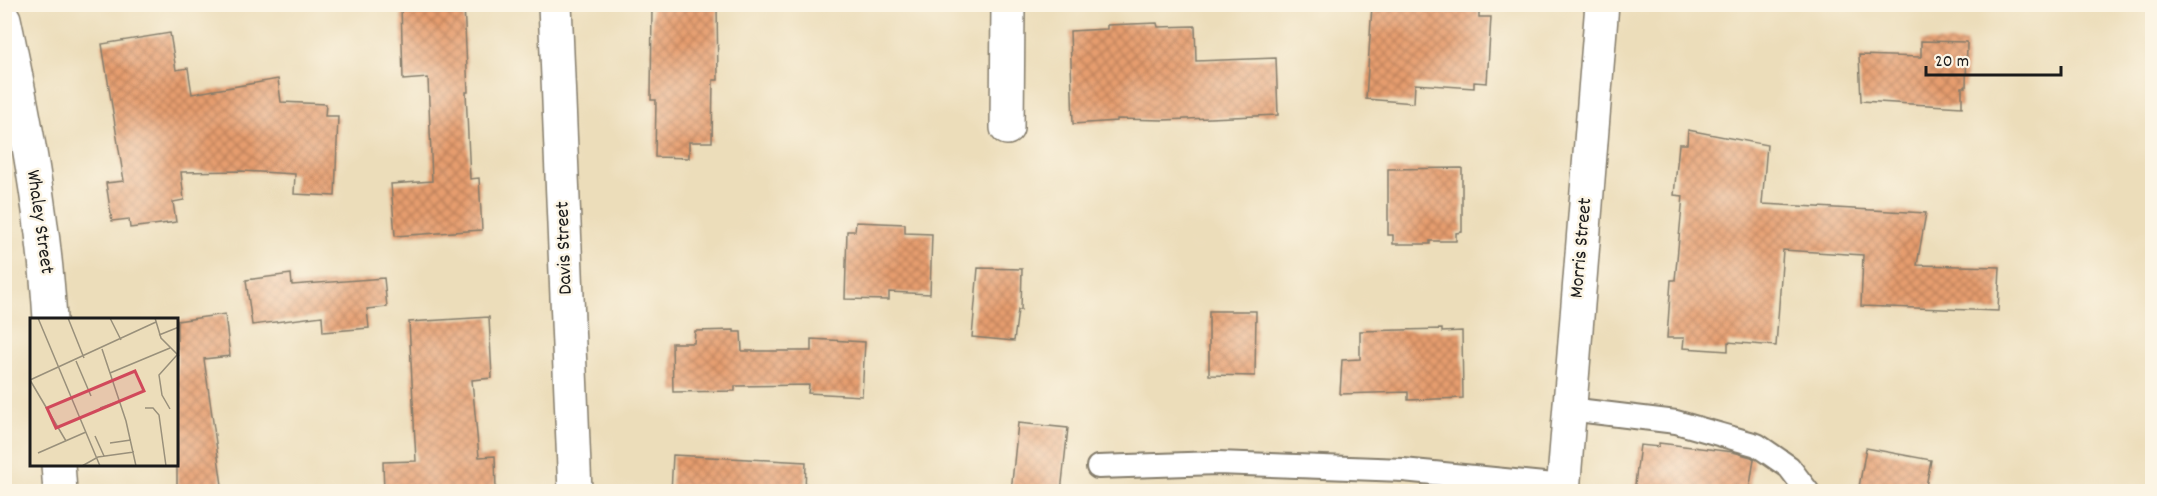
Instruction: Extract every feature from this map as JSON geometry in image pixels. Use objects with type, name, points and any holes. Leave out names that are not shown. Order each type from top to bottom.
[{"type":"street","name":"Davis Street","points":[[555,4],[575,492]]},
{"type":"street","points":[[1007,129],[1008,4]]},
{"type":"street","name":"Morris Street","points":[[1563,489],[1602,4]]},
{"type":"street","name":"Whaley Street","points":[[4,19],[25,115],[46,264],[50,318]]},
{"type":"street","points":[[58,466],[60,492]]},
{"type":"lane","points":[[1569,409],[1676,422],[1757,445],[1789,467],[1808,492]]},
{"type":"lane","points":[[1098,467],[1217,463],[1403,470],[1563,489]]},
{"type":"building","points":[[401,4],[464,4],[470,179],[479,178],[482,230],[395,236],[391,184],[432,181],[428,78],[403,80]]},
{"type":"building","points":[[652,4],[717,4],[718,80],[713,80],[712,142],[689,142],[689,158],[655,157],[656,100],[651,100]]},
{"type":"building","points":[[1372,5],[1479,11],[1479,17],[1491,17],[1487,83],[1474,82],[1474,88],[1415,84],[1414,103],[1366,99]]},
{"type":"building","points":[[1157,23],[1158,27],[1195,26],[1196,61],[1276,58],[1278,115],[1164,120],[1117,119],[1117,121],[1073,124],[1070,31],[1107,29],[1107,25]]},
{"type":"building","points":[[170,33],[176,70],[188,68],[192,94],[278,79],[281,102],[326,104],[325,116],[338,116],[335,196],[294,194],[295,174],[242,171],[181,172],[184,200],[173,202],[176,222],[130,228],[129,219],[112,221],[106,183],[124,181],[102,44]]},
{"type":"building","points":[[1921,41],[1967,42],[1966,87],[1962,87],[1962,107],[1861,101],[1859,55],[1921,57]]},
{"type":"building","points":[[1688,130],[1767,145],[1762,204],[1926,213],[1917,265],[2000,267],[1998,311],[1861,306],[1863,255],[1783,250],[1776,346],[1728,342],[1728,351],[1683,348],[1684,338],[1667,338],[1671,280],[1675,280],[1683,196],[1674,195],[1679,144],[1687,144]]},
{"type":"building","points":[[1462,168],[1462,232],[1456,233],[1456,241],[1393,244],[1393,235],[1388,235],[1388,169]]},
{"type":"building","points":[[856,222],[905,224],[905,233],[932,234],[930,294],[889,292],[889,300],[845,299],[847,231],[855,231]]},
{"type":"building","points":[[978,268],[1022,269],[1021,310],[1018,310],[1014,341],[972,337]]},
{"type":"building","points":[[291,274],[292,285],[384,278],[387,307],[367,309],[369,328],[323,332],[322,316],[252,325],[246,280]]},
{"type":"building","points":[[1209,311],[1256,311],[1255,376],[1209,375]]},
{"type":"building","points":[[225,314],[230,356],[204,359],[223,492],[177,492],[178,321]]},
{"type":"building","points":[[489,317],[492,378],[472,380],[479,457],[495,456],[496,492],[384,492],[383,462],[416,461],[409,322]]},
{"type":"building","points":[[1442,329],[1442,332],[1462,331],[1463,398],[1408,400],[1408,392],[1340,394],[1342,360],[1360,359],[1360,331]]},
{"type":"building","points":[[734,330],[734,332],[741,332],[742,351],[811,351],[811,339],[865,342],[862,396],[808,393],[809,385],[735,386],[735,391],[673,392],[672,343],[694,343],[695,331]]},
{"type":"building","points":[[1018,423],[1068,428],[1061,492],[1011,492]]},
{"type":"building","points":[[1659,443],[1733,452],[1751,457],[1754,459],[1749,492],[1634,492],[1640,445],[1659,447]]},
{"type":"building","points":[[1866,448],[1931,460],[1925,492],[1883,492],[1859,487]]},
{"type":"building","points":[[673,455],[806,462],[805,492],[671,492]]}]
